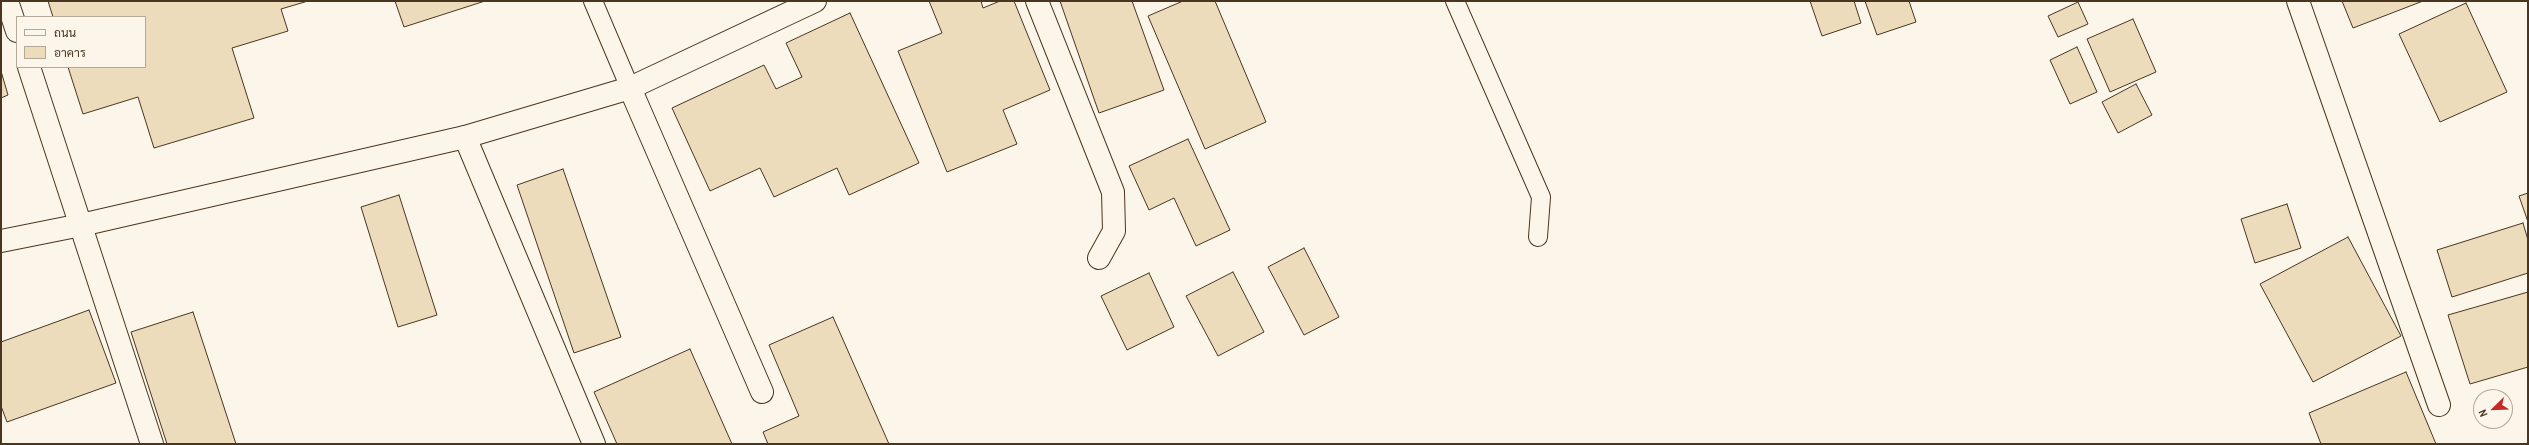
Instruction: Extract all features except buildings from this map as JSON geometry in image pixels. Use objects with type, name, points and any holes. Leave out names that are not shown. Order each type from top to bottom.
[{"type":"street","points":[[7,1],[16,28]]},
{"type":"street","points":[[1,241],[80,225],[465,137],[630,88],[815,1]]},
{"type":"street","points":[[1037,1],[1114,192],[1114,231],[1099,258]]},
{"type":"street","points":[[2298,1],[2439,405]]},
{"type":"street","points":[[29,68],[152,444]]},
{"type":"street","points":[[630,88],[762,392]]},
{"type":"street","points":[[465,137],[594,444]]},
{"type":"lane","points":[[593,1],[630,88]]},
{"type":"lane","points":[[1455,1],[1541,197],[1538,237]]}]
